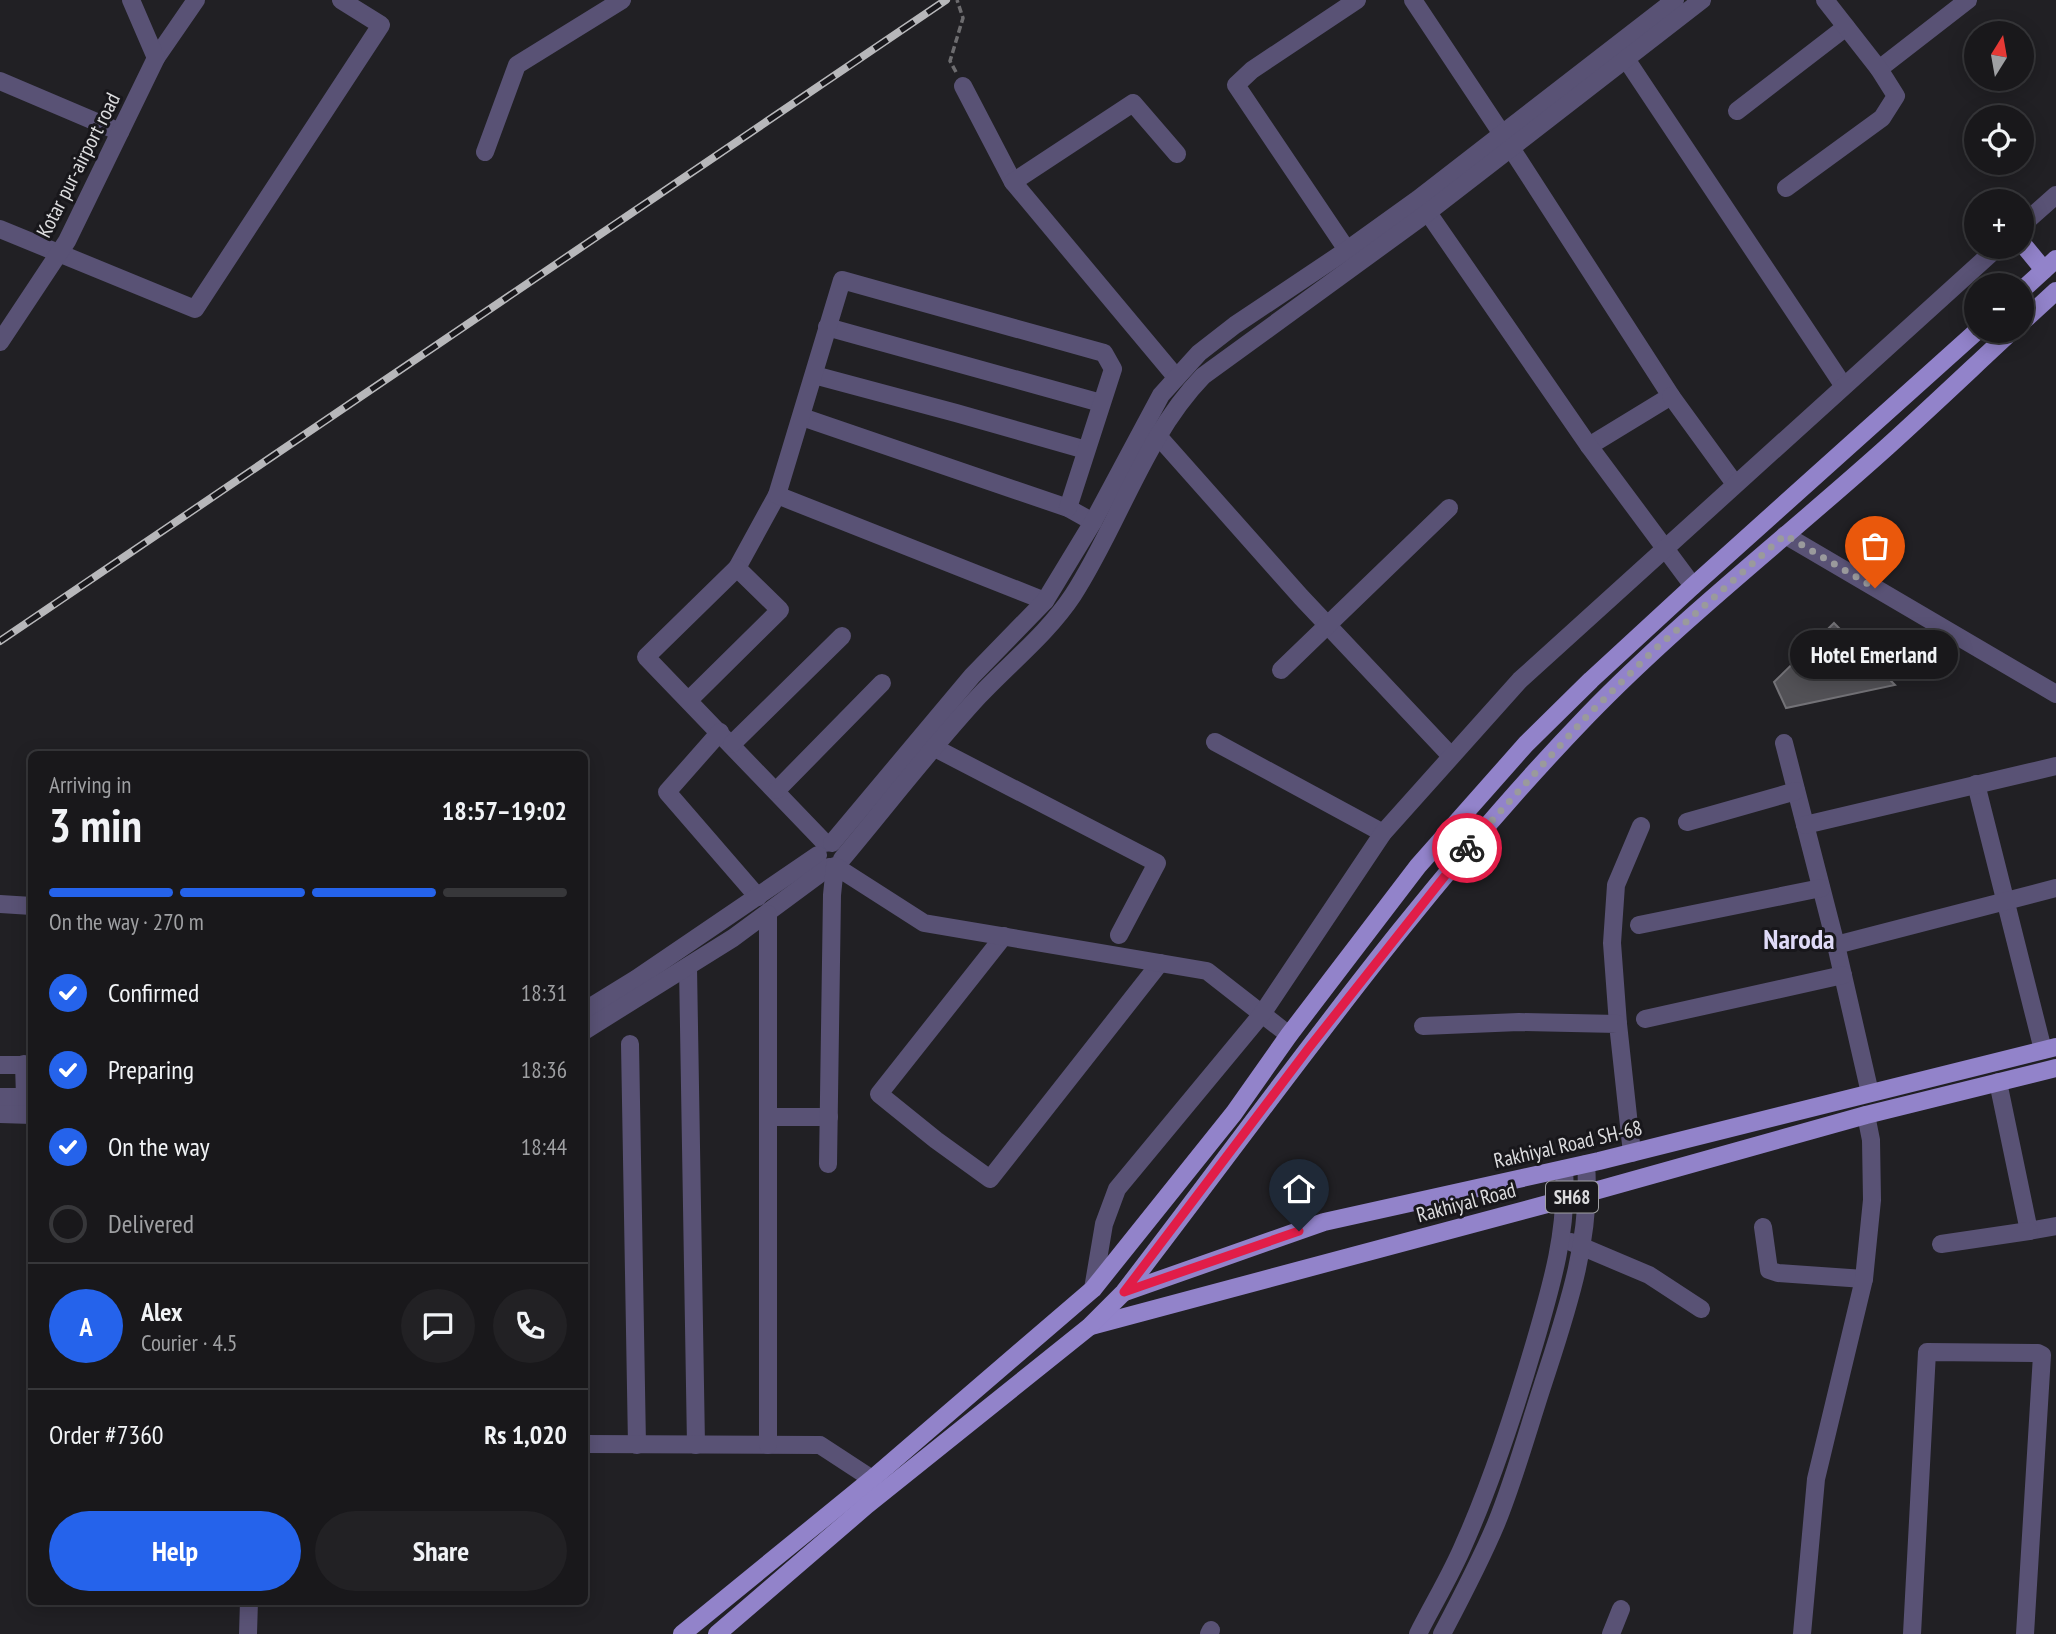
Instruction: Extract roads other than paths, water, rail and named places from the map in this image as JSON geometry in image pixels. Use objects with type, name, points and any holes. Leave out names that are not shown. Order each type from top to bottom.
[{"type":"main road","points":[[2034,252],[2050,265],[2034,279]]},
{"type":"main road","points":[[2034,311],[2056,291]]},
{"type":"main road","points":[[682,1634],[872,1479],[1093,1289],[1234,1113],[1289,1035],[1418,866],[1526,744],[1693,586],[1964,343]]},
{"type":"main road","points":[[717,1634],[867,1505],[1089,1327],[1124,1292],[1308,1049],[1469,845],[1587,716],[1654,650],[1886,448],[1999,343]]},
{"type":"main road","name":"Rakhiyal Road SH-68","points":[[1093,1289],[1124,1292],[1324,1222],[1586,1164],[2049,1049]]},
{"type":"main road","name":"Rakhiyal Road","points":[[1049,1327],[1089,1327],[1867,1115],[2056,1068]]},
{"type":"street","points":[[131,0],[156,58]]},
{"type":"street","name":"Kotar pur-airport road","points":[[2,335],[60,253],[156,58],[196,0]]},
{"type":"street","points":[[0,229],[195,309],[381,25],[341,0]]},
{"type":"street","points":[[485,152],[517,65],[621,0]]},
{"type":"street","points":[[1347,250],[1236,85],[1252,70],[1357,0]]},
{"type":"street","points":[[1413,0],[1671,396],[1734,484]]},
{"type":"street","points":[[588,1029],[768,914],[830,855],[1035,639],[1072,595],[1158,436],[1179,402],[1203,376],[1507,141],[1675,0]]},
{"type":"street","points":[[1507,141],[1626,59],[1702,0]]},
{"type":"street","points":[[1879,69],[1968,0]]},
{"type":"street","points":[[1786,188],[1882,118],[1896,96],[1846,27],[1835,4]]},
{"type":"street","points":[[1737,111],[1846,27]]},
{"type":"street","points":[[1626,59],[1843,385]]},
{"type":"street","points":[[0,81],[120,132]]},
{"type":"street","points":[[963,86],[1013,182],[1176,377]]},
{"type":"street","points":[[1013,182],[1133,103],[1177,154]]},
{"type":"street","points":[[2034,214],[2056,195]]},
{"type":"street","points":[[588,1009],[758,897],[830,855],[955,695],[1045,601],[1094,522],[1145,422],[1161,395],[1176,377],[1199,352],[1234,325],[1347,250],[1422,206]]},
{"type":"street","points":[[1422,206],[1589,446],[1693,586]]},
{"type":"street","points":[[1093,1289],[1104,1224],[1117,1189],[1262,1013],[1383,833],[1520,680],[1985,259]]},
{"type":"street","points":[[1068,508],[1113,369],[1104,354],[842,280],[777,495],[737,568],[646,657],[777,790],[830,855],[923,922],[1207,971],[1289,1035]]},
{"type":"street","points":[[827,327],[1101,403]]},
{"type":"street","points":[[814,375],[1086,450]]},
{"type":"street","points":[[1589,446],[1671,396]]},
{"type":"street","points":[[802,417],[1068,508],[1094,522]]},
{"type":"street","points":[[1158,436],[1328,625],[1451,756]]},
{"type":"street","points":[[777,495],[1045,601]]},
{"type":"street","points":[[1281,670],[1448,508]]},
{"type":"street","points":[[1785,535],[2056,694]]},
{"type":"street","points":[[689,700],[780,610],[737,568]]},
{"type":"street","points":[[758,897],[667,792],[842,636]]},
{"type":"street","points":[[777,790],[882,683]]},
{"type":"street","points":[[1214,742],[1383,833]]},
{"type":"street","points":[[1784,743],[1836,945],[1870,1093]]},
{"type":"street","points":[[933,747],[1157,863],[1119,936]]},
{"type":"street","points":[[1805,825],[2056,766]]},
{"type":"street","points":[[1976,784],[2005,902],[2049,1049]]},
{"type":"street","points":[[1687,822],[1796,791]]},
{"type":"street","points":[[1632,1153],[1612,943],[1616,885],[1642,826]]},
{"type":"street","points":[[828,1164],[832,895],[830,855]]},
{"type":"street","points":[[1639,925],[1821,888]]},
{"type":"street","points":[[1836,945],[2056,888]]},
{"type":"street","points":[[0,904],[28,906]]},
{"type":"street","points":[[768,914],[768,1445]]},
{"type":"street","points":[[1004,936],[879,1094],[936,1140],[990,1178],[1160,963]]},
{"type":"street","points":[[688,967],[696,1445]]},
{"type":"street","points":[[1645,1019],[1843,975]]},
{"type":"street","points":[[1423,1026],[1519,1022],[1618,1024]]},
{"type":"street","points":[[630,1044],[637,1445]]},
{"type":"street","points":[[0,1065],[28,1065],[28,1097],[0,1097]]},
{"type":"street","points":[[1998,1082],[2029,1231]]},
{"type":"street","points":[[0,1114],[28,1115]]},
{"type":"street","points":[[1802,1634],[1816,1479],[1864,1279],[1872,1200],[1871,1140],[1867,1115]]},
{"type":"street","points":[[768,1117],[828,1117]]},
{"type":"street","points":[[1442,1634],[1471,1578],[1507,1492],[1553,1351],[1581,1247],[1588,1193],[1586,1164]]},
{"type":"street","points":[[1418,1634],[1464,1546],[1521,1390],[1562,1238],[1566,1199],[1564,1169]]},
{"type":"street","points":[[1941,1244],[2056,1226]]},
{"type":"street","points":[[1763,1227],[1769,1270],[1778,1273],[1864,1279]]},
{"type":"street","points":[[1562,1238],[1649,1275],[1702,1309]]},
{"type":"street","points":[[1912,1634],[1927,1353],[2038,1353],[2043,1358],[2025,1634]]},
{"type":"street","points":[[588,1444],[820,1445],[872,1479]]},
{"type":"street","points":[[248,1634],[249,1605]]},
{"type":"street","points":[[1611,1634],[1621,1609]]},
{"type":"railway","points":[[0,641],[946,0]]},
{"type":"place","name":"Hotel Emerland","points":[[1875,588]]},
{"type":"district","name":"Naroda","points":[[1799,938]]}]
